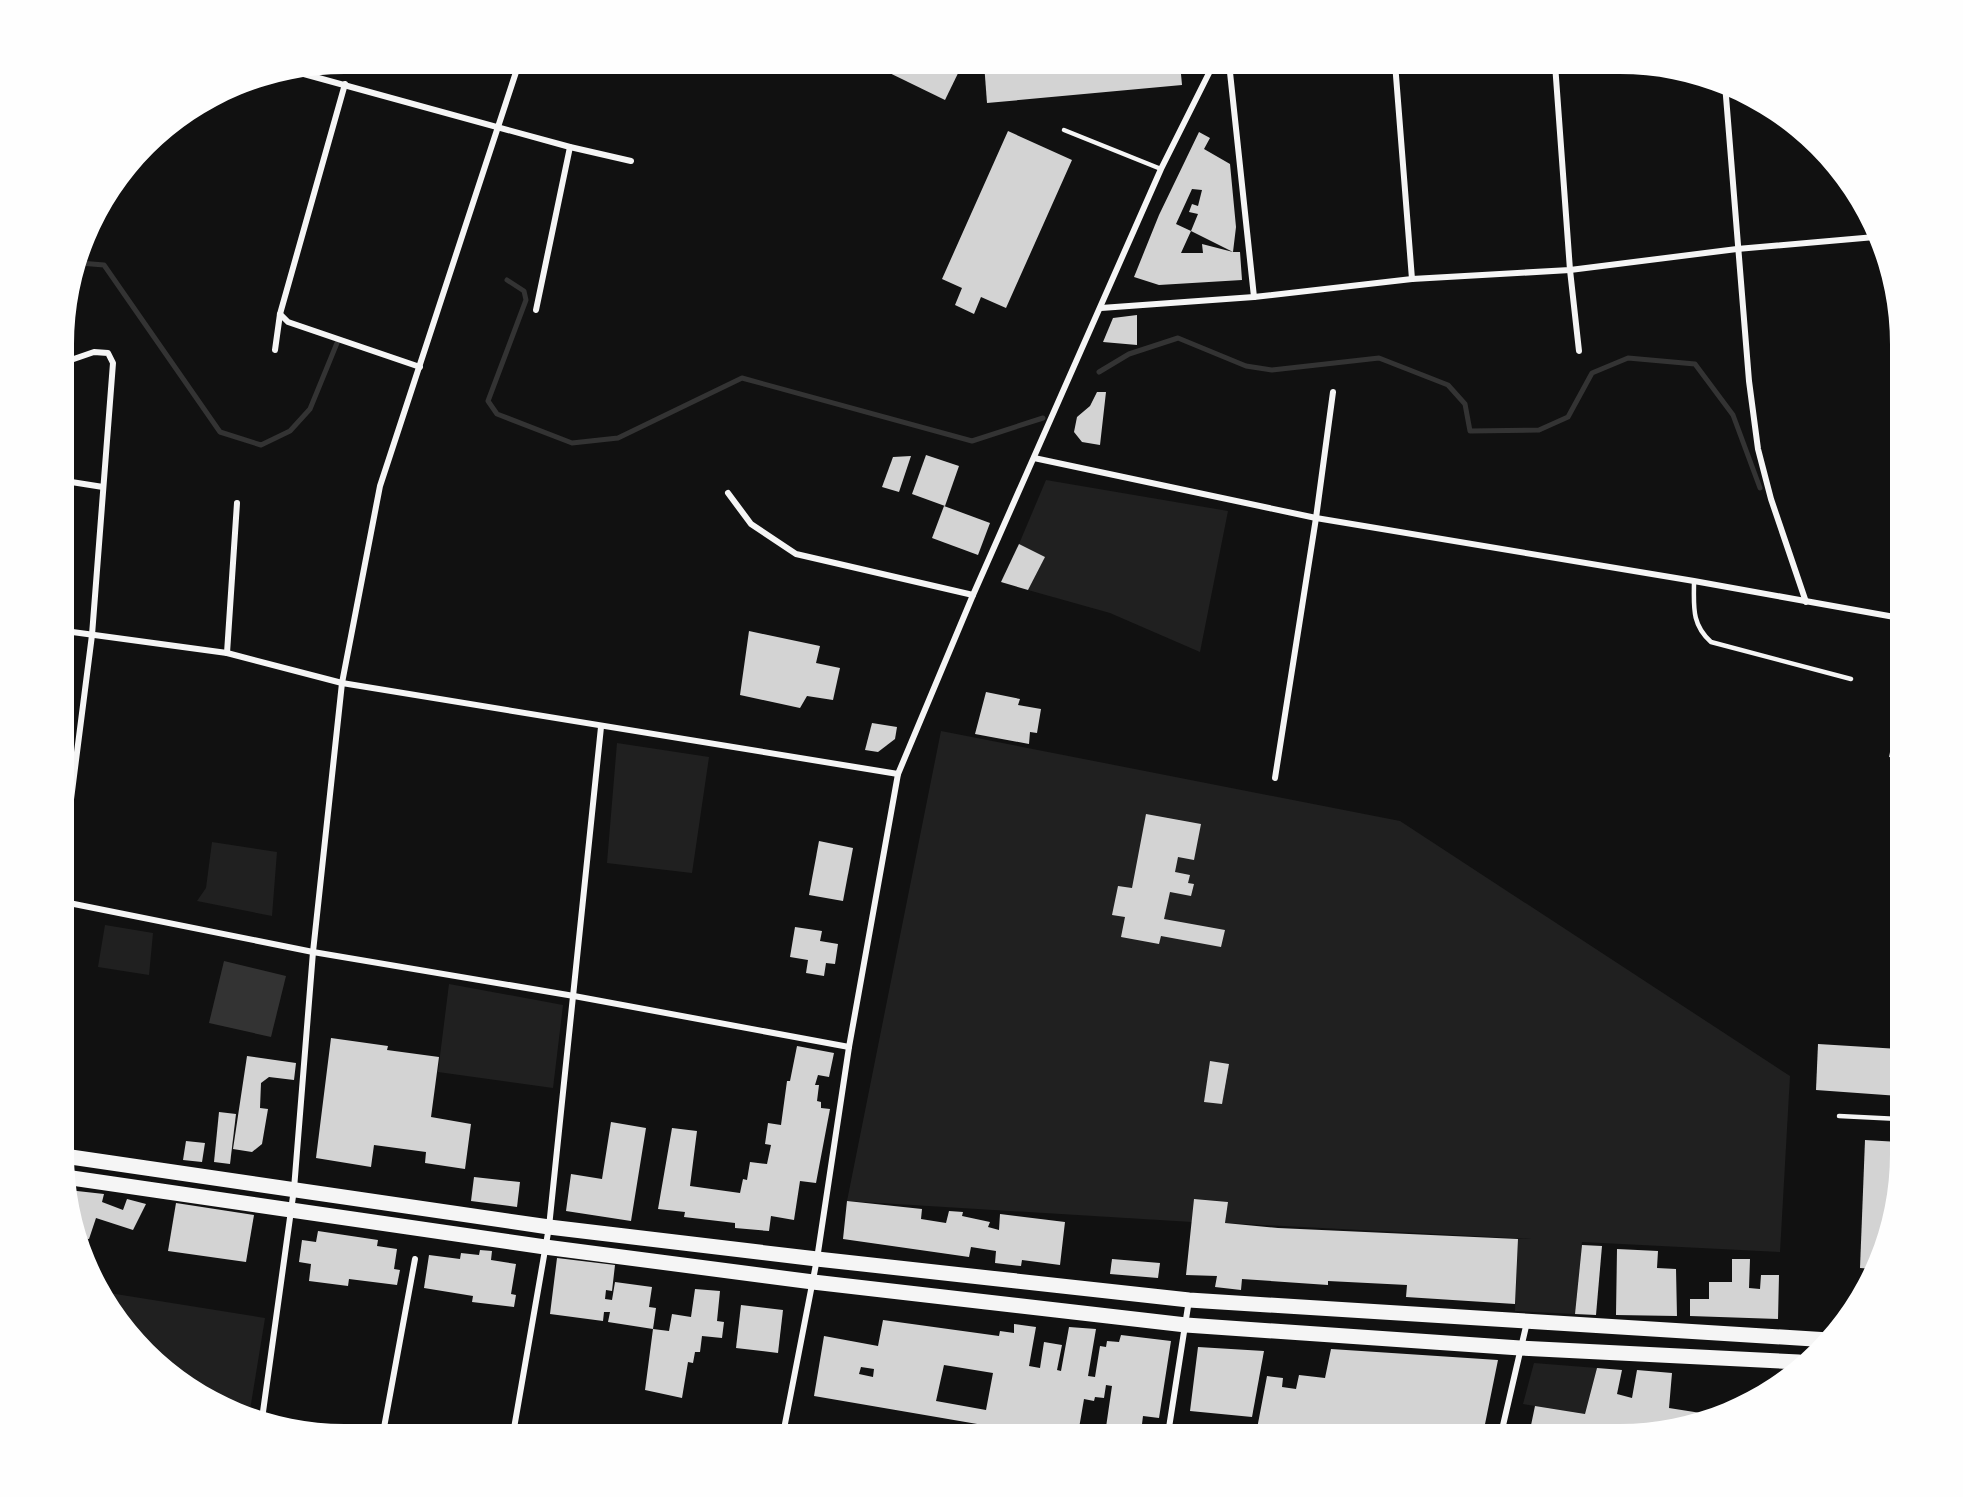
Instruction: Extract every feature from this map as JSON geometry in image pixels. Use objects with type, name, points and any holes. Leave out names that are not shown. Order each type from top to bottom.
[{"type":"main road","points":[[74,1157],[549,1227],[1189,1300],[1815,1339]]},
{"type":"main road","points":[[75,1178],[545,1248],[1186,1325],[1520,1348],[1791,1362]]},
{"type":"main road","points":[[723,1269],[726,1247]]},
{"type":"main road","points":[[983,1301],[988,1278]]},
{"type":"main road","points":[[1405,1340],[1408,1314]]},
{"type":"main road","points":[[1626,1353],[1630,1327]]},
{"type":"main road","points":[[1746,1360],[1747,1335]]},
{"type":"street","points":[[263,1411],[292,1210],[313,952],[342,683],[380,486],[515,74]]},
{"type":"street","points":[[785,1424],[818,1259],[849,1047],[898,774],[973,595],[1161,169],[1208,74]]},
{"type":"street","points":[[1229,74],[1254,297]]},
{"type":"street","points":[[1396,74],[1412,279]]},
{"type":"street","points":[[1556,74],[1570,270],[1579,351]]},
{"type":"street","points":[[311,76],[497,128],[631,161]]},
{"type":"street","points":[[275,351],[280,314],[345,84]]},
{"type":"street","points":[[1726,95],[1749,381],[1758,449],[1806,602]]},
{"type":"street","points":[[536,310],[570,147]]},
{"type":"street","points":[[1101,308],[1254,297],[1412,279],[1570,270],[1737,249],[1868,238]]},
{"type":"street","points":[[280,314],[288,322],[420,367]]},
{"type":"street","points":[[74,359],[94,352],[108,352],[113,363],[92,635],[74,776]]},
{"type":"street","points":[[1275,778],[1316,518],[1333,392]]},
{"type":"street","points":[[1034,458],[1316,518],[1890,616]]},
{"type":"street","points":[[74,483],[103,487]]},
{"type":"street","points":[[728,493],[751,524],[796,554],[973,595]]},
{"type":"street","points":[[227,653],[237,503]]},
{"type":"street","points":[[74,632],[227,653],[342,683],[898,774]]},
{"type":"street","points":[[515,1424],[549,1227],[601,727]]},
{"type":"street","points":[[74,904],[313,952],[574,996],[849,1047]]},
{"type":"street","points":[[385,1424],[415,1259]]},
{"type":"street","points":[[1170,1424],[1189,1300]]},
{"type":"street","points":[[1503,1424],[1527,1322]]},
{"type":"lane","points":[[1064,130],[1161,169]]},
{"type":"lane","points":[[1694,581],[1696,623],[1701,633],[1711,642],[1851,679]]},
{"type":"lane","points":[[1839,1116],[1890,1119]]},
{"type":"shaded area","points":[[1046,480],[1228,511],[1200,652],[1110,613],[1028,590],[1045,557],[1019,544]]},
{"type":"shaded area","points":[[941,731],[1400,821],[1790,1076],[1780,1252],[1582,1242],[1575,1314],[1515,1311],[1518,1239],[1532,1239],[1225,1223],[1228,1202],[1195,1199],[1192,1222],[847,1201]]},
{"type":"shaded area","points":[[617,743],[709,757],[692,873],[607,863]]},
{"type":"shaded area","points":[[212,842],[277,852],[272,916],[197,901],[206,888]]},
{"type":"shaded area","points":[[105,925],[153,933],[149,975],[98,967]]},
{"type":"shaded area","points":[[224,961],[286,976],[271,1037],[209,1023]]},
{"type":"shaded area","points":[[449,984],[563,1005],[553,1088],[438,1072]]},
{"type":"shaded area","points":[[113,1294],[265,1318],[251,1407],[224,1396],[179,1368],[141,1332]]},
{"type":"shaded area","points":[[1534,1363],[1597,1368],[1585,1414],[1523,1404]]},
{"type":"building","points":[[892,74],[958,74],[945,100]]},
{"type":"building","points":[[985,74],[1181,74],[1182,85],[987,103]]},
{"type":"building","points":[[1008,131],[1072,160],[1006,308],[981,297],[974,314],[955,305],[962,288],[942,279]]},
{"type":"building","points":[[1199,132],[1210,138],[1204,149],[1230,164],[1236,227],[1233,252],[1240,252],[1242,280],[1159,285],[1134,277],[1159,215]],"holes":[[[1192,189],[1202,190],[1198,206],[1192,204],[1189,212],[1198,214],[1191,231],[1176,224]],[[1191,231],[1233,252],[1202,244],[1203,253],[1181,253]]]},
{"type":"building","points":[[1137,315],[1137,345],[1103,342],[1113,318]]},
{"type":"building","points":[[1097,392],[1106,392],[1100,445],[1082,442],[1074,432],[1077,417],[1090,406]]},
{"type":"building","points":[[926,455],[959,466],[945,506],[912,494]]},
{"type":"building","points":[[911,456],[899,492],[882,487],[893,457]]},
{"type":"building","points":[[944,506],[990,523],[978,555],[932,538]]},
{"type":"building","points":[[1019,544],[1045,557],[1028,590],[1001,582]]},
{"type":"building","points":[[749,631],[820,646],[816,663],[840,668],[833,700],[807,696],[800,708],[740,695]]},
{"type":"building","points":[[986,692],[1020,699],[1018,705],[1041,709],[1037,733],[1030,732],[1029,744],[975,734]]},
{"type":"building","points":[[872,723],[897,727],[895,739],[878,752],[865,750]]},
{"type":"building","points":[[1146,814],[1201,824],[1194,860],[1178,857],[1175,872],[1190,875],[1188,883],[1194,884],[1191,896],[1170,892],[1164,919],[1225,930],[1221,947],[1161,936],[1159,944],[1121,937],[1125,917],[1112,915],[1118,886],[1132,888]]},
{"type":"building","points":[[819,841],[853,848],[843,901],[809,895]]},
{"type":"building","points":[[795,927],[822,931],[820,941],[838,944],[835,964],[826,963],[824,976],[806,973],[808,960],[790,957]]},
{"type":"building","points":[[331,1038],[388,1046],[387,1050],[439,1057],[431,1117],[471,1124],[465,1169],[425,1163],[426,1152],[374,1145],[371,1167],[316,1158]]},
{"type":"building","points":[[1818,1044],[1890,1048],[1890,1095],[1816,1090]]},
{"type":"building","points":[[797,1046],[834,1053],[829,1077],[818,1075],[815,1085],[819,1085],[817,1101],[821,1102],[821,1108],[830,1109],[816,1183],[800,1181],[794,1220],[771,1216],[769,1231],[735,1228],[735,1223],[684,1217],[685,1212],[658,1209],[672,1128],[697,1131],[690,1186],[740,1193],[743,1179],[747,1180],[750,1162],[767,1164],[771,1145],[765,1144],[768,1123],[781,1125],[787,1081],[790,1081]]},
{"type":"building","points":[[247,1056],[296,1063],[294,1080],[269,1077],[261,1083],[260,1108],[268,1109],[262,1144],[252,1152],[233,1149]]},
{"type":"building","points":[[1210,1061],[1229,1064],[1222,1104],[1204,1102]]},
{"type":"building","points":[[219,1112],[236,1114],[230,1164],[214,1162]]},
{"type":"building","points":[[611,1122],[646,1128],[631,1221],[566,1211],[571,1174],[602,1179]]},
{"type":"building","points":[[1865,1140],[1890,1141],[1887,1189],[1880,1223],[1864,1268],[1860,1268]]},
{"type":"building","points":[[186,1141],[205,1143],[202,1162],[183,1160]]},
{"type":"building","points":[[474,1177],[520,1182],[517,1207],[471,1201]]},
{"type":"building","points":[[76,1191],[104,1194],[102,1202],[123,1210],[127,1199],[146,1204],[133,1230],[96,1218],[89,1239]]},
{"type":"building","points":[[1194,1199],[1228,1202],[1225,1223],[1278,1228],[1518,1239],[1515,1304],[1406,1297],[1407,1285],[1328,1281],[1328,1285],[1242,1279],[1241,1290],[1215,1287],[1217,1276],[1186,1275]]},
{"type":"building","points":[[847,1201],[922,1209],[921,1219],[946,1223],[949,1211],[963,1212],[962,1216],[990,1222],[988,1227],[999,1230],[1000,1214],[1065,1222],[1060,1265],[1022,1260],[1021,1266],[995,1263],[996,1251],[971,1247],[969,1257],[843,1239]]},
{"type":"building","points":[[176,1203],[254,1215],[246,1262],[168,1251]]},
{"type":"building","points":[[318,1231],[378,1240],[377,1246],[397,1249],[394,1269],[400,1270],[397,1285],[349,1279],[348,1286],[309,1281],[311,1264],[299,1262],[302,1240],[316,1242]]},
{"type":"building","points":[[1582,1245],[1602,1246],[1596,1315],[1575,1314]]},
{"type":"building","points":[[1617,1249],[1658,1251],[1657,1268],[1676,1269],[1677,1316],[1616,1315]]},
{"type":"building","points":[[480,1250],[492,1251],[491,1260],[516,1264],[511,1294],[516,1295],[514,1307],[472,1302],[473,1296],[424,1288],[429,1255],[460,1259],[461,1253],[479,1255]]},
{"type":"building","points":[[557,1258],[615,1265],[612,1291],[606,1290],[605,1299],[612,1300],[615,1282],[652,1287],[649,1307],[656,1308],[653,1329],[608,1322],[610,1312],[604,1312],[603,1321],[550,1314]]},
{"type":"building","points":[[1112,1259],[1160,1263],[1158,1278],[1110,1274]]},
{"type":"building","points":[[1732,1259],[1750,1259],[1749,1288],[1760,1289],[1761,1275],[1779,1275],[1778,1319],[1690,1316],[1690,1299],[1709,1299],[1709,1282],[1732,1282]]},
{"type":"building","points":[[695,1289],[720,1291],[717,1321],[724,1322],[722,1338],[702,1336],[700,1352],[695,1352],[693,1363],[688,1362],[682,1398],[645,1390],[653,1329],[669,1331],[672,1314],[691,1317]]},
{"type":"building","points":[[741,1305],[783,1310],[778,1353],[736,1348]]},
{"type":"building","points":[[883,1320],[999,1336],[1000,1331],[1014,1333],[1014,1324],[1036,1327],[1029,1366],[1040,1368],[1044,1342],[1062,1345],[1057,1370],[1061,1371],[1069,1327],[1096,1329],[1088,1376],[1095,1377],[1100,1346],[1106,1347],[1107,1341],[1119,1342],[1121,1335],[1171,1341],[1159,1418],[1143,1416],[1142,1424],[1106,1424],[1112,1386],[1106,1385],[1104,1398],[1095,1397],[1094,1401],[1084,1399],[1080,1424],[977,1424],[814,1396],[824,1336],[878,1346]],"holes":[[[944,1365],[993,1373],[986,1410],[936,1401]],[[861,1367],[874,1369],[873,1377],[859,1374]]]},
{"type":"building","points":[[1198,1347],[1264,1351],[1252,1417],[1190,1411]]},
{"type":"building","points":[[1331,1349],[1498,1360],[1485,1424],[1258,1424],[1267,1376],[1283,1378],[1282,1387],[1296,1389],[1299,1375],[1325,1378]]},
{"type":"building","points":[[1597,1368],[1622,1370],[1617,1394],[1632,1398],[1637,1370],[1672,1373],[1669,1408],[1695,1412],[1637,1423],[1531,1424],[1535,1406],[1585,1414]]},
{"type":"waterway","points":[[86,264],[104,265],[220,432],[261,445],[290,431],[310,409],[337,343]]},
{"type":"waterway","points":[[507,280],[524,291],[526,300],[488,401],[497,414],[572,443],[618,438],[742,378],[972,441],[1043,418]]},
{"type":"waterway","points":[[1099,372],[1129,354],[1178,338],[1246,366],[1272,370],[1379,358],[1448,385],[1465,404],[1470,431],[1539,430],[1568,417],[1592,373],[1628,358],[1695,364],[1733,415],[1760,488]]}]
